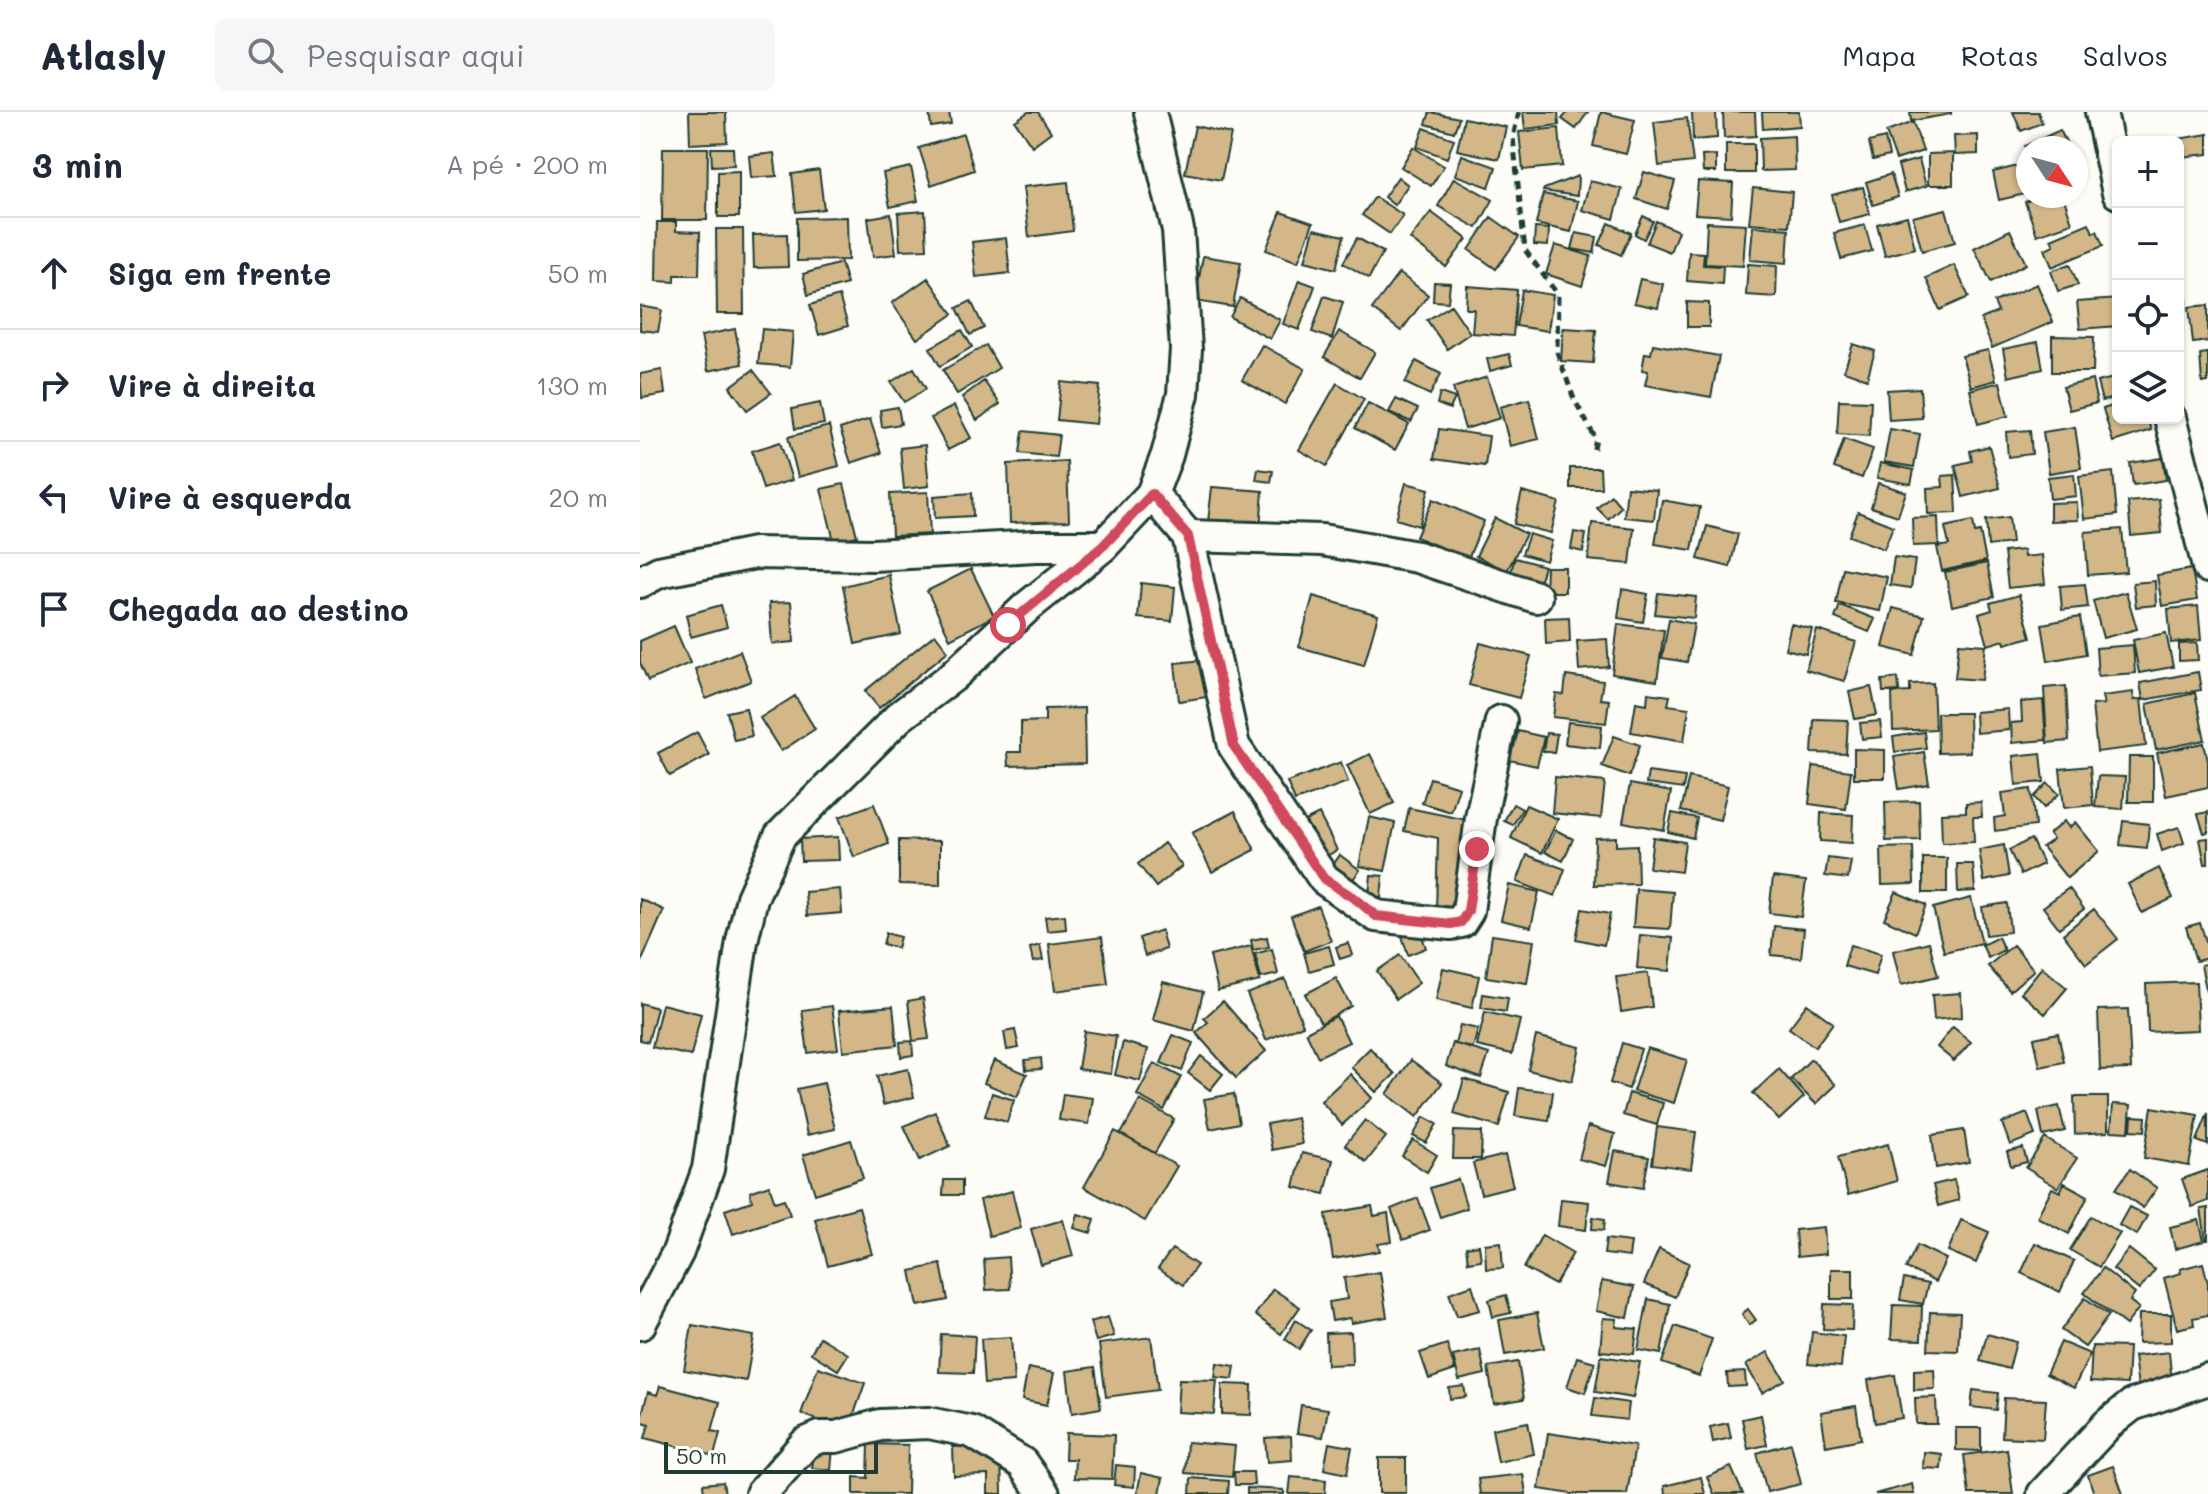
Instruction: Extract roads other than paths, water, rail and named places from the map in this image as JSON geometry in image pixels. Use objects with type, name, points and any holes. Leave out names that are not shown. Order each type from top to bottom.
[{"type":"street","points":[[640,1324],[678,1252],[708,1169],[742,941],[752,898],[780,836],[899,717],[952,677],[1027,607],[1103,546],[1152,494],[1167,455],[1183,394],[1186,349],[1178,230],[1150,112]]},
{"type":"street","points":[[2101,112],[2112,164]]},
{"type":"street","points":[[2172,424],[2208,567]]},
{"type":"street","points":[[1152,494],[1188,536],[1234,746],[1324,879],[1376,916],[1451,924],[1461,922],[1468,911],[1481,818],[1501,721]]},
{"type":"street","points":[[1188,536],[1322,540],[1417,557],[1536,597]]},
{"type":"street","points":[[640,582],[659,572],[755,553],[873,555],[1036,546],[1103,546]]},
{"type":"street","points":[[2043,1494],[2108,1424],[2132,1405],[2208,1379]]},
{"type":"street","points":[[761,1494],[806,1443],[820,1437],[836,1437],[880,1425],[929,1423],[972,1432],[1022,1463],[1061,1494]]},
{"type":"street","points":[[1022,1463],[1044,1494]]}]
